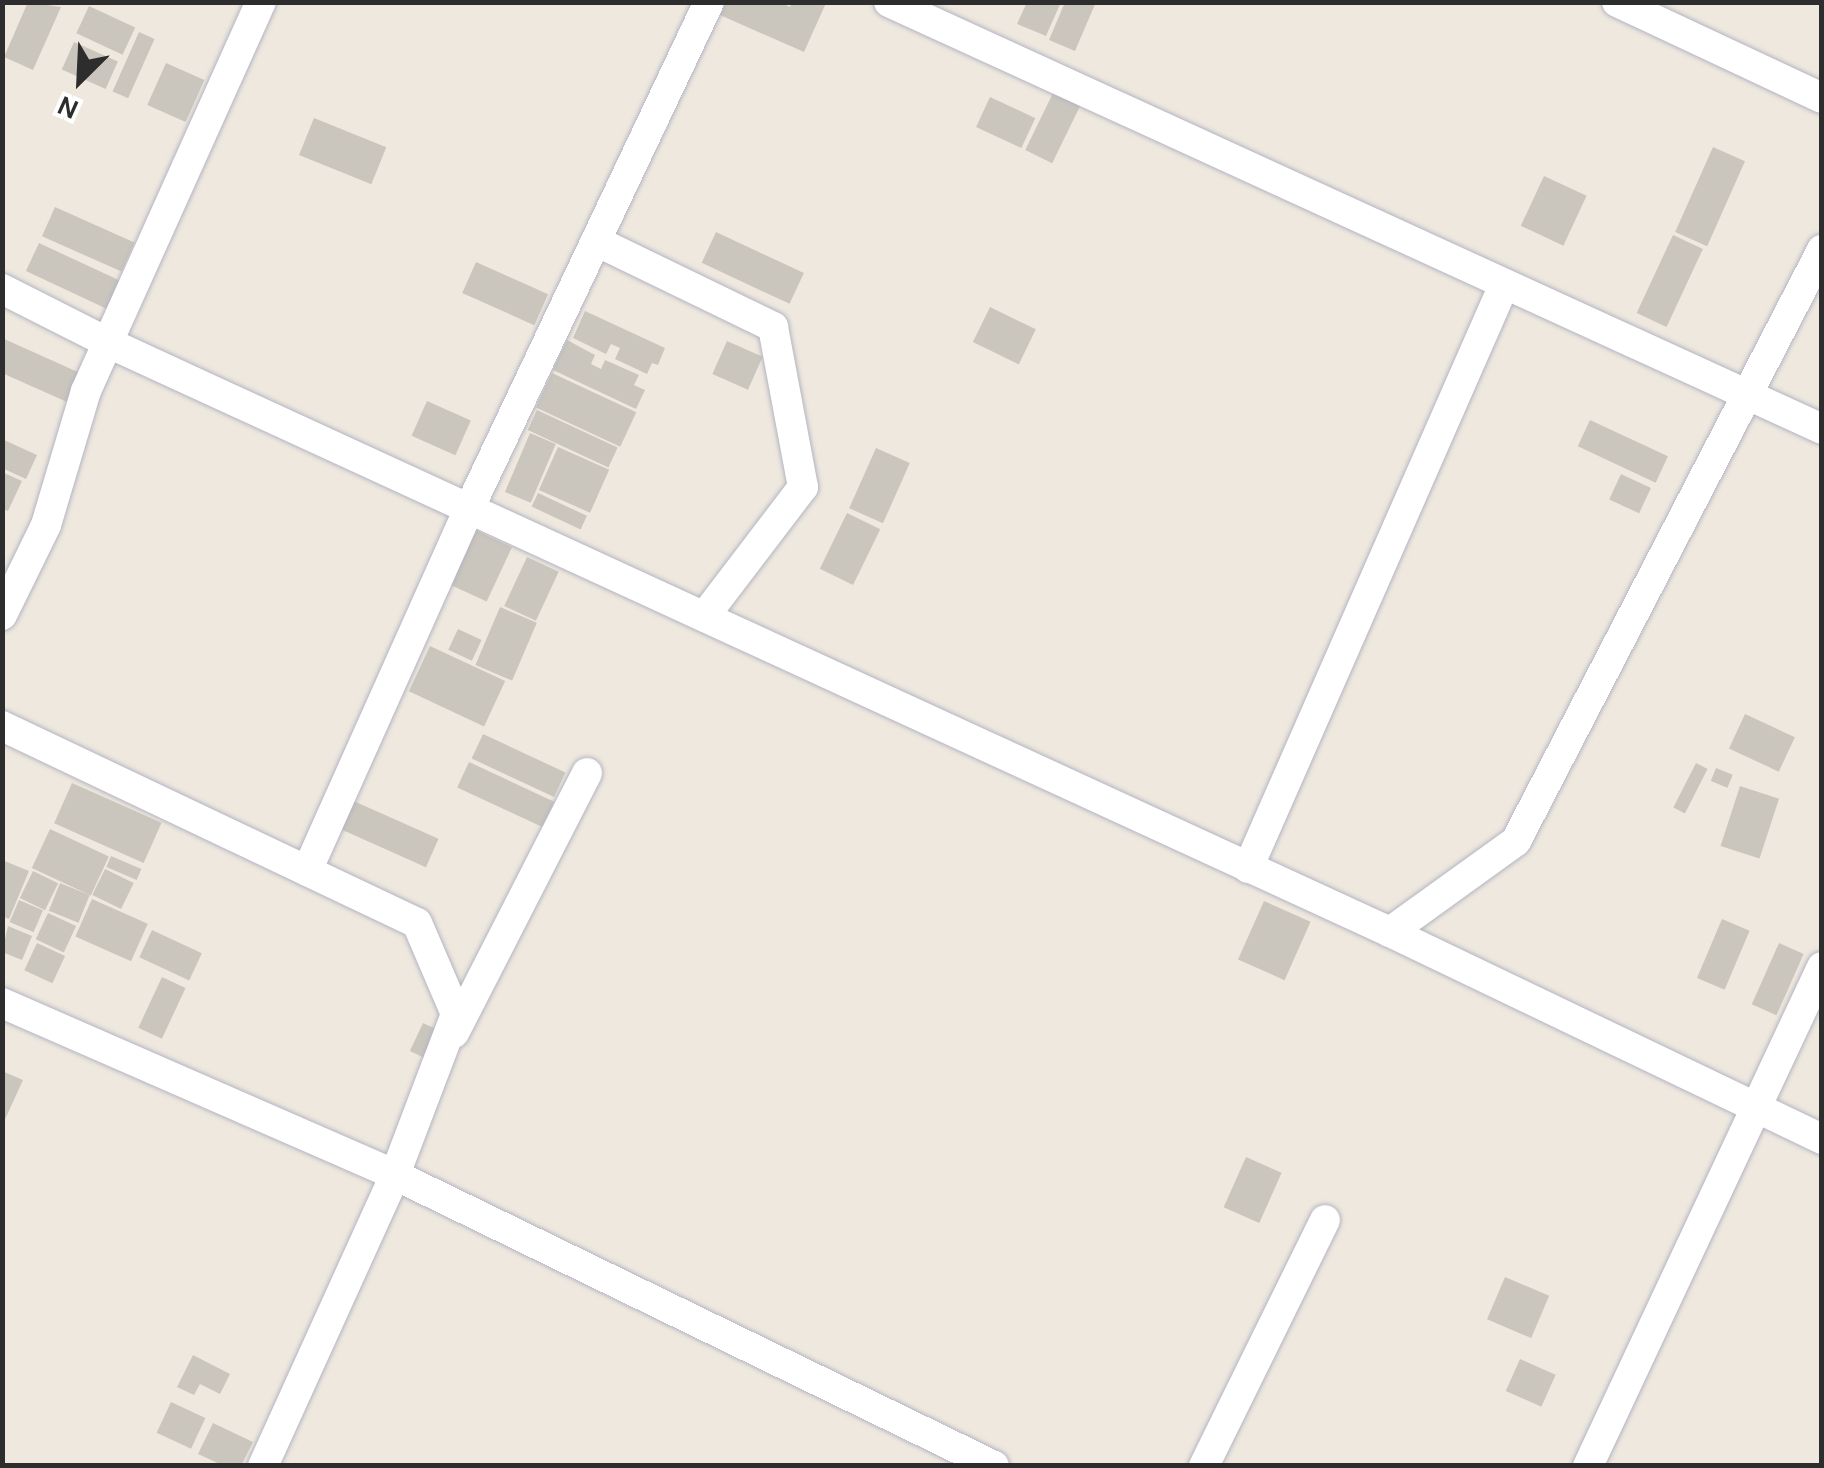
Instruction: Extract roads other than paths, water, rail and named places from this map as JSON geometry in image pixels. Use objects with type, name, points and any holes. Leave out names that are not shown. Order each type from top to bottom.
[{"type":"street","points":[[2,615],[46,525],[86,392],[111,344],[261,2]]},
{"type":"street","points":[[307,871],[470,509],[709,2]]},
{"type":"street","points":[[889,2],[946,15],[1504,287],[1822,429]]},
{"type":"street","points":[[1617,2],[1822,98]]},
{"type":"street","points":[[596,242],[773,327],[803,486],[704,618]]},
{"type":"street","points":[[1390,932],[1516,841],[1822,250]]},
{"type":"street","points":[[1248,868],[1504,287]]},
{"type":"street","points":[[2,289],[111,344],[1390,932],[1822,1139]]},
{"type":"street","points":[[2,726],[416,922],[456,1014],[396,1175],[264,1466]]},
{"type":"street","points":[[438,1062],[587,773]]},
{"type":"street","points":[[1588,1466],[1822,966]]},
{"type":"street","points":[[2,1003],[396,1175],[994,1466]]},
{"type":"street","points":[[1204,1466],[1325,1220]]}]
